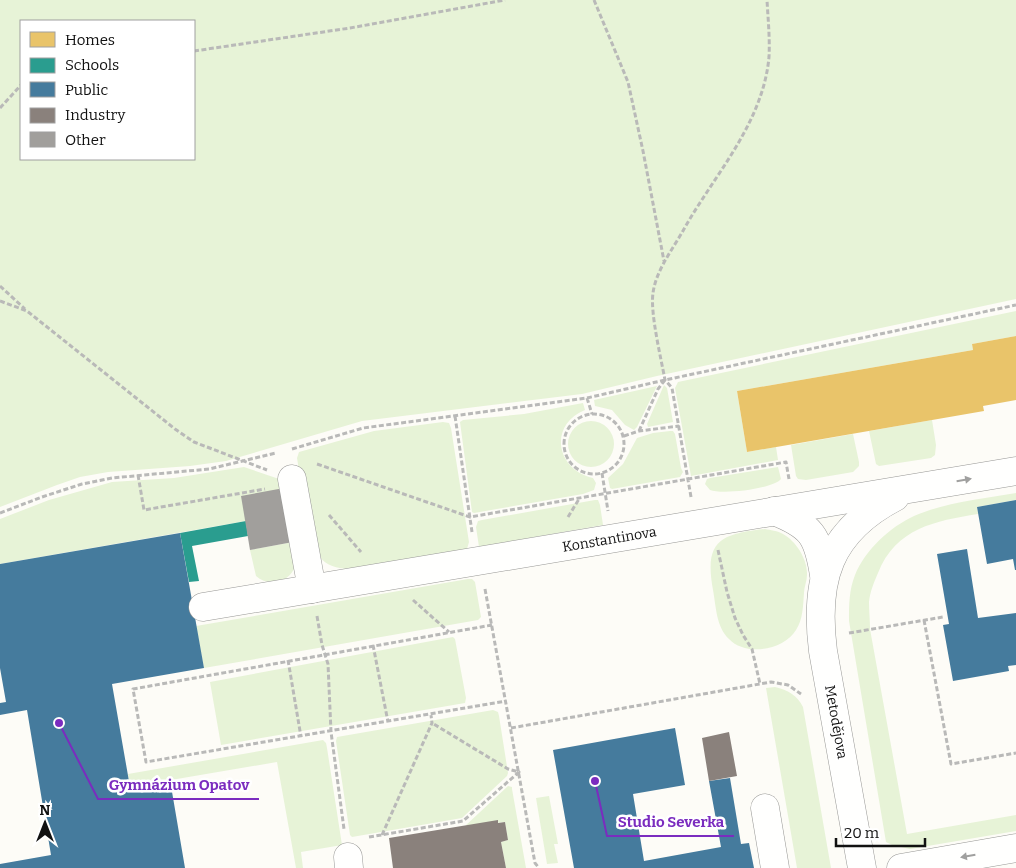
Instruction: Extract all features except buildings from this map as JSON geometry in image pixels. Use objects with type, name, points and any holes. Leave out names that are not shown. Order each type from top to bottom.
[{"type":"street","points":[[295,468],[312,589]]},
{"type":"street","name":"Konstantinova","points":[[203,607],[1016,471]]},
{"type":"street","name":"Metodějova","points":[[824,575],[844,536],[859,519],[894,497],[916,488]]},
{"type":"street","name":"Metodějova","points":[[774,511],[795,519],[805,527],[813,535],[821,557],[824,575],[820,612],[823,651],[862,868]]},
{"type":"street","points":[[765,808],[775,868]]},
{"type":"street","points":[[901,868],[1016,848]]},
{"type":"path","points":[[195,51],[350,28],[505,0]]},
{"type":"path","points":[[594,0],[628,82],[665,262]]},
{"type":"path","points":[[760,684],[752,649],[735,618],[688,480],[672,388],[665,380],[652,295],[665,262],[690,219],[741,140],[754,112],[766,76],[769,57],[767,0]]},
{"type":"path","points":[[0,108],[20,86]]},
{"type":"path","points":[[0,286],[27,311],[194,442],[244,461],[295,468]]},
{"type":"path","points":[[0,301],[27,311]]},
{"type":"path","points":[[138,475],[144,510],[286,485],[295,468],[291,449],[363,428],[587,398],[1016,306]]},
{"type":"path","points":[[639,431],[658,389],[665,380]]},
{"type":"path","points":[[587,398],[592,414]]},
{"type":"path","points":[[592,414],[608,417],[616,423],[624,436],[623,452],[618,461],[611,469],[602,473],[583,472],[569,460],[564,442],[571,425],[578,419],[592,414]]},
{"type":"path","points":[[455,416],[474,548],[479,561],[492,625],[535,863],[539,868]]},
{"type":"path","points":[[624,436],[639,431],[679,426]]},
{"type":"path","points":[[0,513],[82,484],[138,475],[209,469],[281,452]]},
{"type":"path","points":[[316,463],[470,517],[688,480]]},
{"type":"path","points":[[602,473],[613,538]]},
{"type":"path","points":[[328,514],[371,564],[449,632]]},
{"type":"path","points":[[312,589],[324,654],[328,664],[331,732],[347,856],[382,835],[464,821],[519,772]]},
{"type":"path","points":[[845,626],[846,633],[943,617]]},
{"type":"path","points":[[924,620],[951,764],[1016,753]]},
{"type":"path","points":[[492,625],[133,688],[146,762],[506,701]]},
{"type":"path","points":[[374,645],[388,722]]},
{"type":"path","points":[[288,660],[301,737]]},
{"type":"path","points":[[511,728],[770,682],[788,685],[803,696]]},
{"type":"path","points":[[382,835],[432,724],[431,715]]},
{"type":"path","points":[[432,724],[508,769],[519,772]]},
{"type":"green space","points":[[0,0],[1016,0],[1016,299],[657,376],[582,394],[362,421],[226,461],[190,466],[108,472],[80,477],[0,507]]},
{"type":"green space","points":[[1016,311],[1016,336],[972,344],[973,350],[737,391],[747,452],[776,447],[778,460],[691,476],[675,388],[678,382]]},
{"type":"green space","points":[[664,385],[667,388],[673,422],[648,427],[647,424]]},
{"type":"green space","points":[[657,386],[634,430],[625,425],[612,410],[595,406],[594,400]]},
{"type":"green space","points":[[583,403],[585,410],[573,417],[565,426],[561,447],[564,457],[571,466],[593,478],[596,483],[594,490],[583,494],[472,512],[460,422],[463,420],[524,414]]},
{"type":"green space","points":[[932,420],[936,445],[935,455],[931,458],[879,466],[876,464],[869,431]]},
{"type":"green space","points":[[591,421],[604,425],[610,431],[614,444],[610,457],[604,463],[591,467],[578,463],[572,457],[568,444],[572,431],[578,425]]},
{"type":"green space","points":[[443,422],[449,423],[451,428],[469,542],[467,549],[347,569],[325,563],[315,549],[311,538],[297,458],[299,452],[374,431]]},
{"type":"green space","points":[[673,431],[683,472],[680,477],[610,488],[608,478],[623,464],[637,438],[653,433]]},
{"type":"green space","points":[[853,434],[859,466],[853,472],[806,480],[798,479],[791,445]]},
{"type":"green space","points":[[244,467],[285,481],[286,488],[246,521],[0,564],[0,519],[49,500],[112,482],[174,478]]},
{"type":"green space","points":[[778,467],[781,479],[768,486],[725,492],[710,490],[705,484],[707,479],[710,478]]},
{"type":"green space","points":[[1016,493],[1016,500],[977,507],[978,514],[932,524],[906,536],[886,558],[874,583],[869,602],[870,629],[907,834],[1016,815],[1016,831],[910,849],[892,845],[886,842],[849,621],[850,592],[855,575],[865,557],[879,540],[896,526],[914,516],[951,504]]},
{"type":"green space","points":[[598,500],[600,505],[603,525],[479,547],[476,527],[478,521]]},
{"type":"green space","points":[[765,529],[788,537],[797,546],[806,563],[807,577],[803,608],[796,630],[783,642],[764,649],[745,648],[736,645],[721,629],[716,609],[711,560],[714,550],[726,538],[749,531]]},
{"type":"green space","points":[[293,542],[296,563],[292,572],[284,580],[272,582],[256,576],[250,550]]},
{"type":"green space","points":[[472,579],[475,582],[481,617],[478,620],[204,668],[196,626]]},
{"type":"green space","points":[[453,637],[455,639],[466,698],[465,703],[221,745],[210,682]]},
{"type":"green space","points":[[775,687],[792,694],[803,707],[831,868],[797,868],[766,688]]},
{"type":"green space","points":[[493,710],[498,712],[499,716],[508,773],[462,818],[352,837],[350,835],[336,741],[337,737]]},
{"type":"green space","points":[[323,740],[327,748],[342,845],[301,852],[303,868],[296,868],[277,762],[130,787],[128,774]]},
{"type":"green space","points":[[508,786],[512,787],[526,868],[506,868],[501,842],[508,840],[505,822],[465,826]]},
{"type":"green space","points":[[549,796],[558,844],[554,844],[558,863],[547,864],[536,798]]},
{"type":"place","name":"Gymnázium Opatov","points":[[59,723]]},
{"type":"place","name":"Studio Severka","points":[[595,781]]}]
